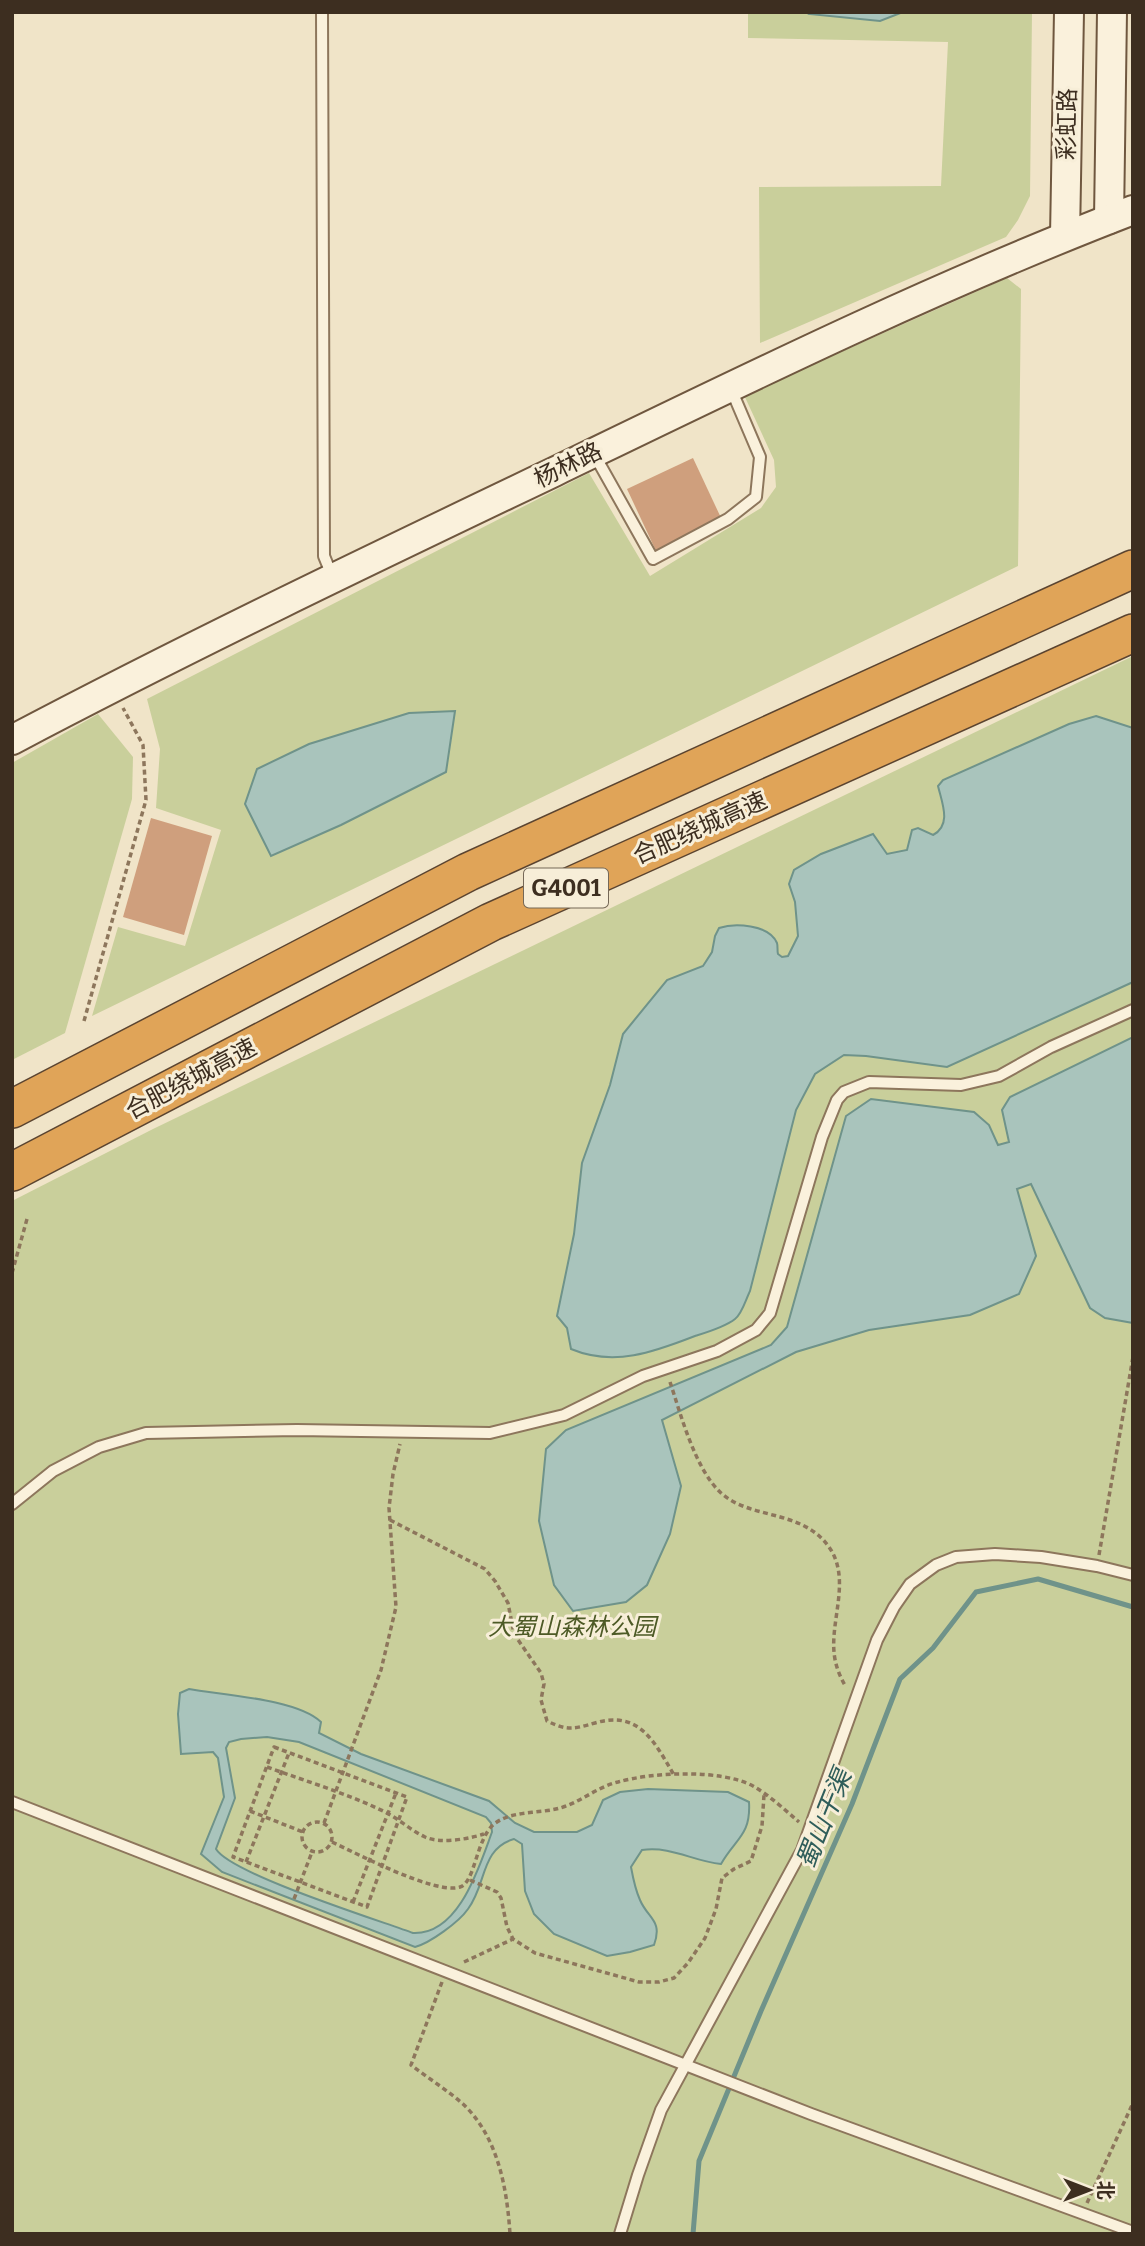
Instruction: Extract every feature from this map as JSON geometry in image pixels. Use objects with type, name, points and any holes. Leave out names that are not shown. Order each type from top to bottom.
[{"type":"highway","name":"G4001","points":[[12,1109],[468,872],[1133,569]]},
{"type":"highway","name":"合肥绕城高速","points":[[12,1172],[491,922],[1133,633]]},
{"type":"street","name":"彩虹路","points":[[1065,236],[1069,12]]},
{"type":"street","name":"彩虹路","points":[[1112,12],[1121,214]]},
{"type":"street","name":"杨林路","points":[[12,740],[333,578],[730,387],[1065,236],[1121,214]]},
{"type":"lane","points":[[322,12],[324,556],[333,578]]},
{"type":"lane","points":[[593,453],[653,559],[727,519],[756,497],[760,457],[730,387]]},
{"type":"lane","points":[[12,1504],[53,1471],[99,1447],[146,1433],[298,1430],[490,1433],[564,1415],[643,1376],[717,1351],[756,1330],[768,1317],[774,1305],[822,1137],[837,1100],[844,1092],[869,1082],[961,1085],[999,1076],[1051,1047],[1133,1010]]},
{"type":"lane","points":[[620,2234],[662,2110],[802,1850],[877,1640],[894,1607],[910,1584],[936,1565],[956,1557],[995,1554],[1041,1557],[1133,1574]]},
{"type":"lane","points":[[12,1802],[707,2073],[1133,2232]]},
{"type":"path","points":[[84,1021],[146,800],[143,745],[111,688]]},
{"type":"path","points":[[12,1273],[27,1219]]},
{"type":"path","points":[[1097,1566],[1133,1357]]},
{"type":"path","points":[[666,1368],[688,1438],[721,1493],[744,1505],[786,1518],[814,1531],[830,1548],[838,1569],[839,1603],[834,1654],[839,1676],[855,1704]]},
{"type":"path","points":[[324,1823],[381,1670],[397,1607],[390,1520],[393,1474],[402,1431]]},
{"type":"path","points":[[390,1520],[485,1569],[495,1581],[508,1603],[514,1634],[541,1673],[544,1684],[541,1700],[547,1721],[573,1730],[620,1719],[636,1725],[655,1743],[674,1775]]},
{"type":"path","points":[[274,1747],[289,1753],[407,1797],[367,1907],[233,1857],[274,1747]]},
{"type":"path","points":[[246,1862],[289,1753]]},
{"type":"path","points":[[267,1767],[388,1813],[425,1837],[435,1839],[476,1837],[497,1822],[524,1813],[568,1805],[618,1782],[674,1775],[716,1774],[753,1786],[810,1829]]},
{"type":"path","points":[[353,1902],[396,1793]]},
{"type":"path","points":[[470,1880],[497,1892],[501,1898],[506,1927],[513,1939],[535,1953],[639,1982],[659,1982],[674,1978],[705,1938],[716,1909],[722,1878],[751,1861],[762,1826],[764,1795]]},
{"type":"path","points":[[250,1811],[303,1832]]},
{"type":"path","points":[[324,1823],[331,1830],[332,1842],[324,1852],[312,1852],[303,1843],[303,1832],[309,1824],[324,1823]]},
{"type":"path","points":[[332,1842],[430,1885],[450,1889],[463,1887],[470,1880],[478,1847],[487,1831]]},
{"type":"path","points":[[298,1888],[312,1852]]},
{"type":"path","points":[[510,2234],[508,2202],[500,2165],[481,2125],[464,2105],[411,2066],[446,1971],[513,1939]]},
{"type":"path","points":[[1082,2215],[1133,2103]]},
{"type":"green space","points":[[748,12],[1032,12],[1030,196],[1006,237],[760,343],[759,187],[941,186],[948,42],[748,38]]},
{"type":"green space","points":[[1007,278],[1021,289],[1018,566],[92,1016],[118,927],[185,946],[221,830],[156,808],[160,749],[147,699],[589,473],[650,576],[761,508],[776,487],[774,460],[744,395]]},
{"type":"green space","name":"大蜀山森林公园","points":[[1133,656],[1133,2234],[12,2234],[12,1201],[153,1129]]},
{"type":"green space","points":[[98,714],[133,757],[132,799],[65,1033],[12,1060],[12,763]]},
{"type":"water","points":[[903,12],[880,21],[809,14]]},
{"type":"water","points":[[455,711],[446,772],[341,825],[271,856],[245,804],[257,769],[309,744],[409,713]]},
{"type":"water","points":[[1096,716],[1133,728],[1133,982],[947,1067],[844,1055],[815,1074],[796,1110],[750,1291],[737,1317],[716,1329],[634,1355],[603,1357],[571,1349],[567,1328],[557,1316],[574,1234],[582,1163],[610,1085],[623,1034],[667,980],[703,966],[712,952],[719,928],[725,926],[751,926],[767,932],[777,943],[778,954],[782,957],[788,956],[798,936],[795,902],[789,884],[794,870],[821,854],[873,834],[887,854],[907,850],[912,830],[918,828],[933,835],[942,826],[944,813],[938,786],[943,780],[1069,724]]},
{"type":"water","points":[[1133,1037],[1133,1323],[1105,1318],[1090,1308],[1031,1184],[1017,1189],[1036,1256],[1019,1294],[970,1315],[869,1330],[796,1352],[662,1420],[681,1486],[670,1534],[647,1585],[626,1602],[573,1611],[554,1585],[539,1521],[546,1449],[566,1430],[771,1345],[787,1327],[846,1116],[871,1099],[974,1112],[989,1125],[998,1145],[1009,1142],[1002,1110],[1010,1097]]},
{"type":"water","points":[[189,1689],[259,1699],[295,1708],[321,1722],[319,1733],[361,1754],[489,1801],[515,1823],[534,1832],[577,1832],[592,1825],[603,1800],[620,1792],[648,1789],[728,1792],[749,1802],[748,1822],[721,1864],[663,1850],[642,1850],[631,1867],[640,1900],[656,1925],[654,1945],[607,1956],[554,1934],[534,1914],[525,1891],[522,1844],[514,1839],[495,1851],[474,1899],[464,1914],[436,1937],[415,1947],[222,1872],[201,1854],[224,1797],[218,1758],[213,1752],[181,1754],[178,1714],[180,1693]],"holes":[[[267,1737],[299,1742],[486,1817],[491,1823],[492,1832],[473,1880],[455,1911],[443,1923],[429,1931],[413,1933],[276,1883],[248,1871],[216,1849],[235,1798],[226,1748],[229,1742]]]},
{"type":"building","points":[[693,458],[722,520],[656,551],[627,489]]},
{"type":"building","points":[[151,818],[212,836],[184,935],[123,917]]},
{"type":"waterway","name":"蜀山干渠","points":[[693,2234],[699,2161],[761,2011],[852,1804],[900,1679],[933,1648],[976,1592],[1038,1579],[1133,1607]]}]
